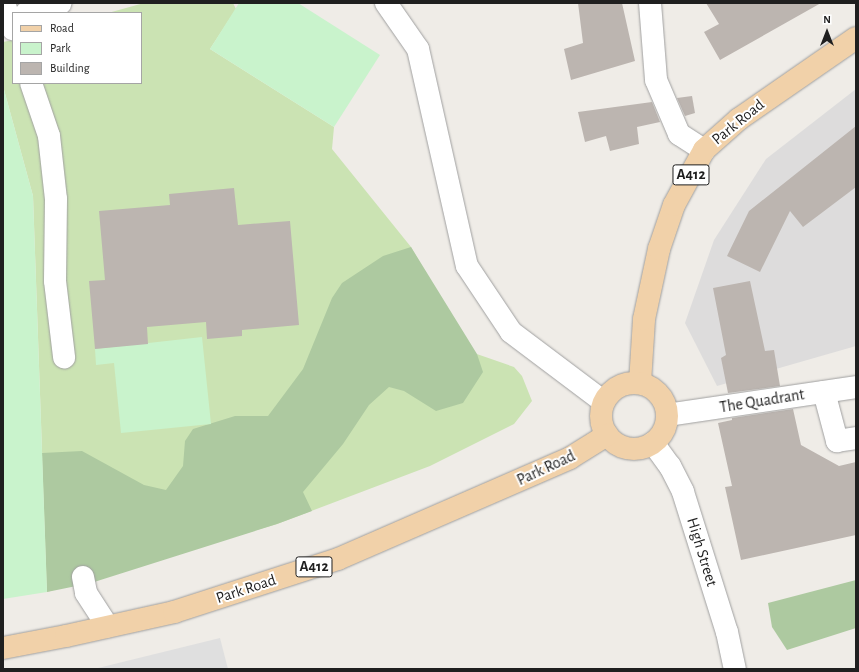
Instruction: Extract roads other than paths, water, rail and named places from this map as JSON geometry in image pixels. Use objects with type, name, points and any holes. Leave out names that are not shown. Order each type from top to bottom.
[{"type":"main road","name":"Park Road","points":[[640,383],[644,318],[659,249],[674,205],[704,150],[739,119],[856,38]]},
{"type":"main road","points":[[629,383],[640,383],[650,387],[659,395],[665,404],[667,415],[663,431],[653,443],[644,448],[623,447],[614,442],[607,435],[602,424],[601,413],[604,402],[610,393],[629,383]]},
{"type":"main road","name":"Park Road","points":[[3,648],[174,612],[338,559],[570,458],[607,435]]},
{"type":"street","points":[[27,12],[60,3]]},
{"type":"street","points":[[386,3],[418,49],[468,266],[511,332],[604,402]]},
{"type":"street","points":[[650,3],[656,80],[679,134],[704,150]]},
{"type":"street","points":[[31,84],[49,136],[56,199],[55,281],[64,357]]},
{"type":"street","name":"The Quadrant","points":[[667,415],[856,386]]},
{"type":"street","points":[[824,392],[837,441],[856,438]]},
{"type":"street","name":"High Street","points":[[653,443],[670,466],[683,492],[727,632],[735,669]]},
{"type":"street","points":[[83,577],[86,593],[108,627]]}]
